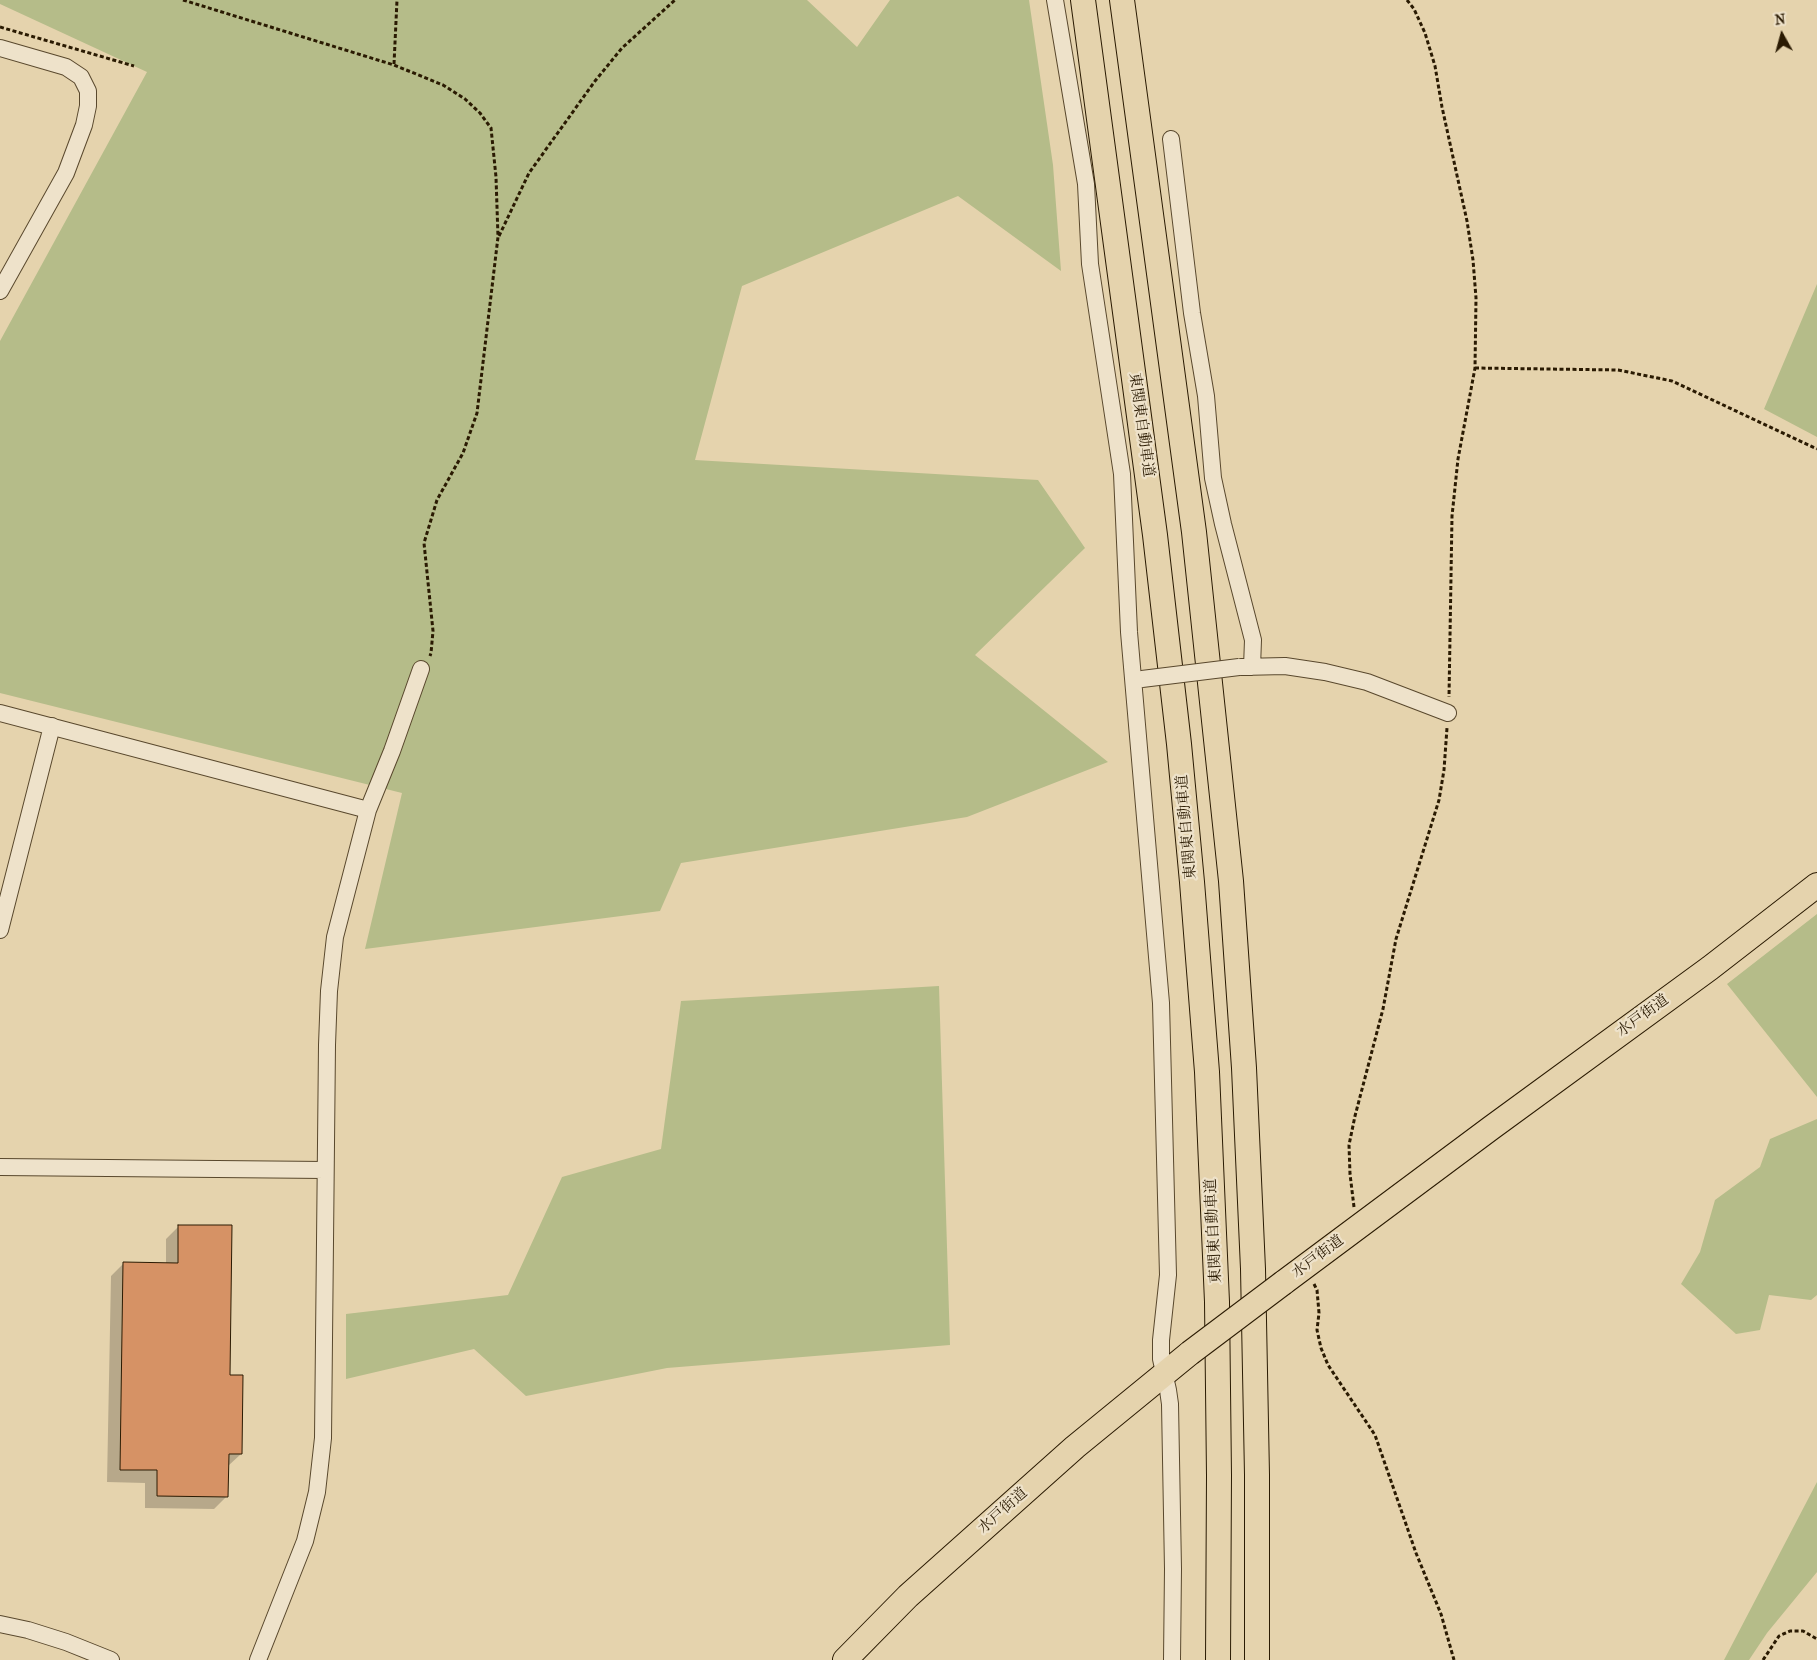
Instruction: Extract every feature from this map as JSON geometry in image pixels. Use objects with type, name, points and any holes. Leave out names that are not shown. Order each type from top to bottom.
[{"type":"highway","name":"東関東自動車道","points":[[1083,0],[1155,535],[1179,744],[1192,882],[1207,1072],[1217,1302],[1220,1476],[1218,1660]]},
{"type":"highway","points":[[1122,0],[1194,532],[1231,881],[1244,1068],[1253,1269],[1257,1475],[1257,1660]]},
{"type":"highway","name":"水戸街道","points":[[844,1660],[908,1596],[1075,1447],[1164,1374],[1357,1227],[1710,968],[1817,885]]},
{"type":"street","points":[[1055,0],[1086,184],[1090,264],[1122,474],[1129,632],[1137,679],[1161,1003],[1168,1275],[1160,1358],[1170,1404],[1173,1569],[1172,1660]]},
{"type":"street","points":[[0,48],[66,67],[81,77],[88,91],[88,106],[84,125],[66,173],[0,291]]},
{"type":"street","points":[[1171,139],[1192,313],[1206,396],[1213,478],[1253,640],[1246,667]]},
{"type":"street","points":[[1137,679],[1246,667],[1301,667],[1367,682],[1448,713]]},
{"type":"street","points":[[258,1660],[305,1541],[317,1492],[323,1438],[325,1170],[329,991],[335,937],[368,810],[392,751],[421,669]]},
{"type":"street","points":[[0,713],[368,810]]},
{"type":"street","points":[[0,930],[52,726]]},
{"type":"street","points":[[0,1167],[325,1170]]},
{"type":"street","points":[[0,1624],[28,1630],[66,1642],[111,1660]]},
{"type":"path","points":[[183,0],[394,65],[443,85],[465,99],[480,113],[491,128],[496,177],[498,237],[477,413],[463,453],[438,500],[424,543],[433,632],[432,653],[421,669]]},
{"type":"path","points":[[394,65],[397,0]]},
{"type":"path","points":[[498,237],[529,173],[595,81],[622,48],[675,0]]},
{"type":"path","points":[[1357,1227],[1350,1174],[1349,1145],[1383,1010],[1396,939],[1439,800],[1444,770],[1448,713],[1452,516],[1458,459],[1475,368],[1476,298],[1474,260],[1467,221],[1435,66],[1425,33],[1414,9],[1407,0]]},
{"type":"path","points":[[0,27],[134,66]]},
{"type":"path","points":[[1475,368],[1618,370],[1672,381],[1817,449]]},
{"type":"path","points":[[1305,1266],[1317,1290],[1319,1313],[1317,1330],[1321,1348],[1328,1365],[1375,1435],[1416,1553],[1441,1614],[1454,1660]]},
{"type":"path","points":[[1763,1660],[1779,1636],[1790,1631],[1803,1631],[1817,1639]]},
{"type":"green space","points":[[0,0],[807,0],[857,47],[890,0],[1029,0],[1053,165],[1061,271],[958,196],[742,286],[695,460],[1038,480],[1085,548],[975,655],[1108,762],[967,817],[681,863],[660,911],[365,949],[402,793],[0,693],[0,341],[147,72],[0,4]]},
{"type":"green space","points":[[1817,284],[1817,437],[1764,409]]},
{"type":"green space","points":[[1817,914],[1817,1097],[1727,984]]},
{"type":"green space","points":[[939,986],[950,1345],[667,1368],[526,1396],[474,1349],[346,1379],[346,1314],[508,1295],[562,1177],[661,1149],[681,1001]]},
{"type":"green space","points":[[1817,1119],[1817,1295],[1811,1300],[1769,1295],[1760,1330],[1736,1334],[1681,1284],[1700,1252],[1715,1200],[1760,1167],[1770,1139]]},
{"type":"green space","points":[[1817,1482],[1817,1572],[1767,1633],[1749,1660],[1724,1660]]},
{"type":"building","points":[[178,1225],[232,1225],[230,1375],[243,1375],[242,1454],[229,1454],[228,1497],[157,1496],[157,1470],[120,1470],[123,1262],[178,1263]]}]
